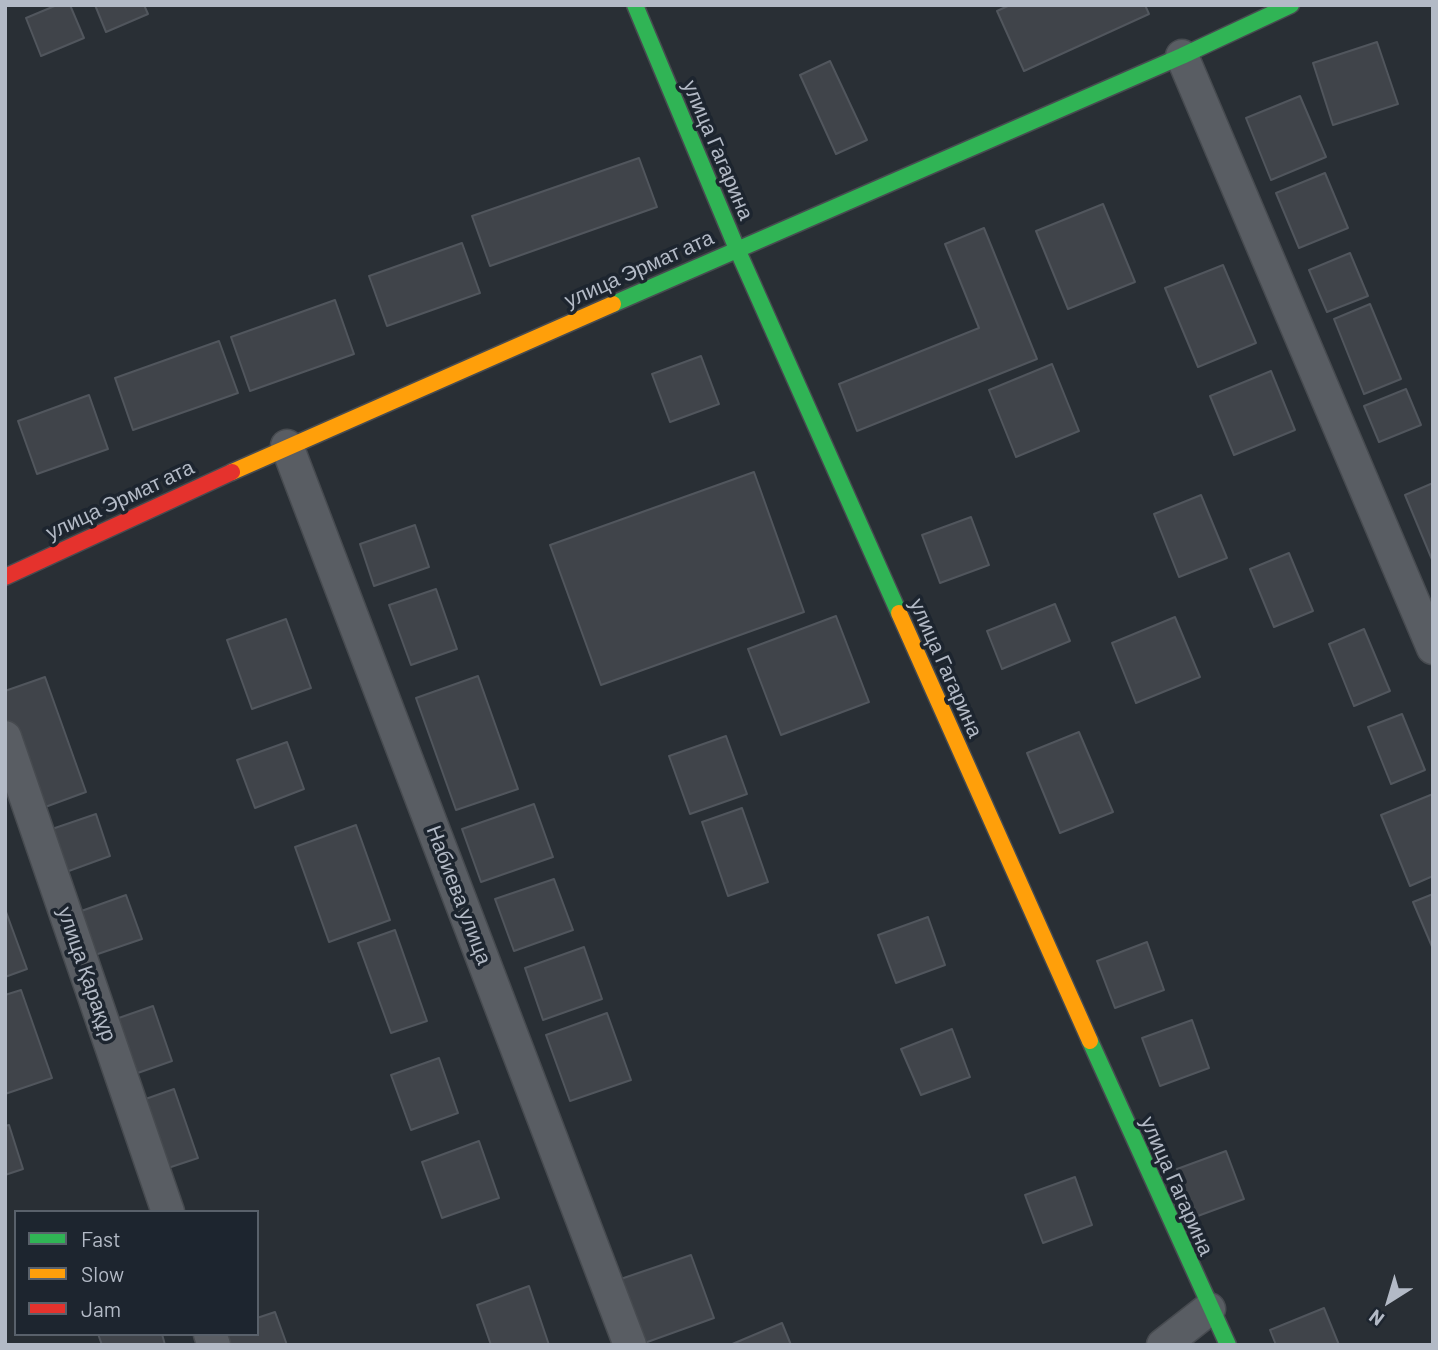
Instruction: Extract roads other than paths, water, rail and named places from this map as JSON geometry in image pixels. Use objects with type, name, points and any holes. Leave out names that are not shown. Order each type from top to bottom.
[{"type":"street","name":"улица Гагарина","points":[[635,5],[737,249],[1209,1309],[1228,1345]]},
{"type":"street","name":"улица Эрмат ата","points":[[5,577],[287,446],[1182,56],[1291,5]]},
{"type":"street","points":[[1182,56],[1433,648]]},
{"type":"street","name":"Набиева улица","points":[[287,446],[630,1345]]},
{"type":"street","name":"улица Қарақұр","points":[[5,737],[167,1210]]},
{"type":"street","points":[[1163,1345],[1209,1309]]}]
